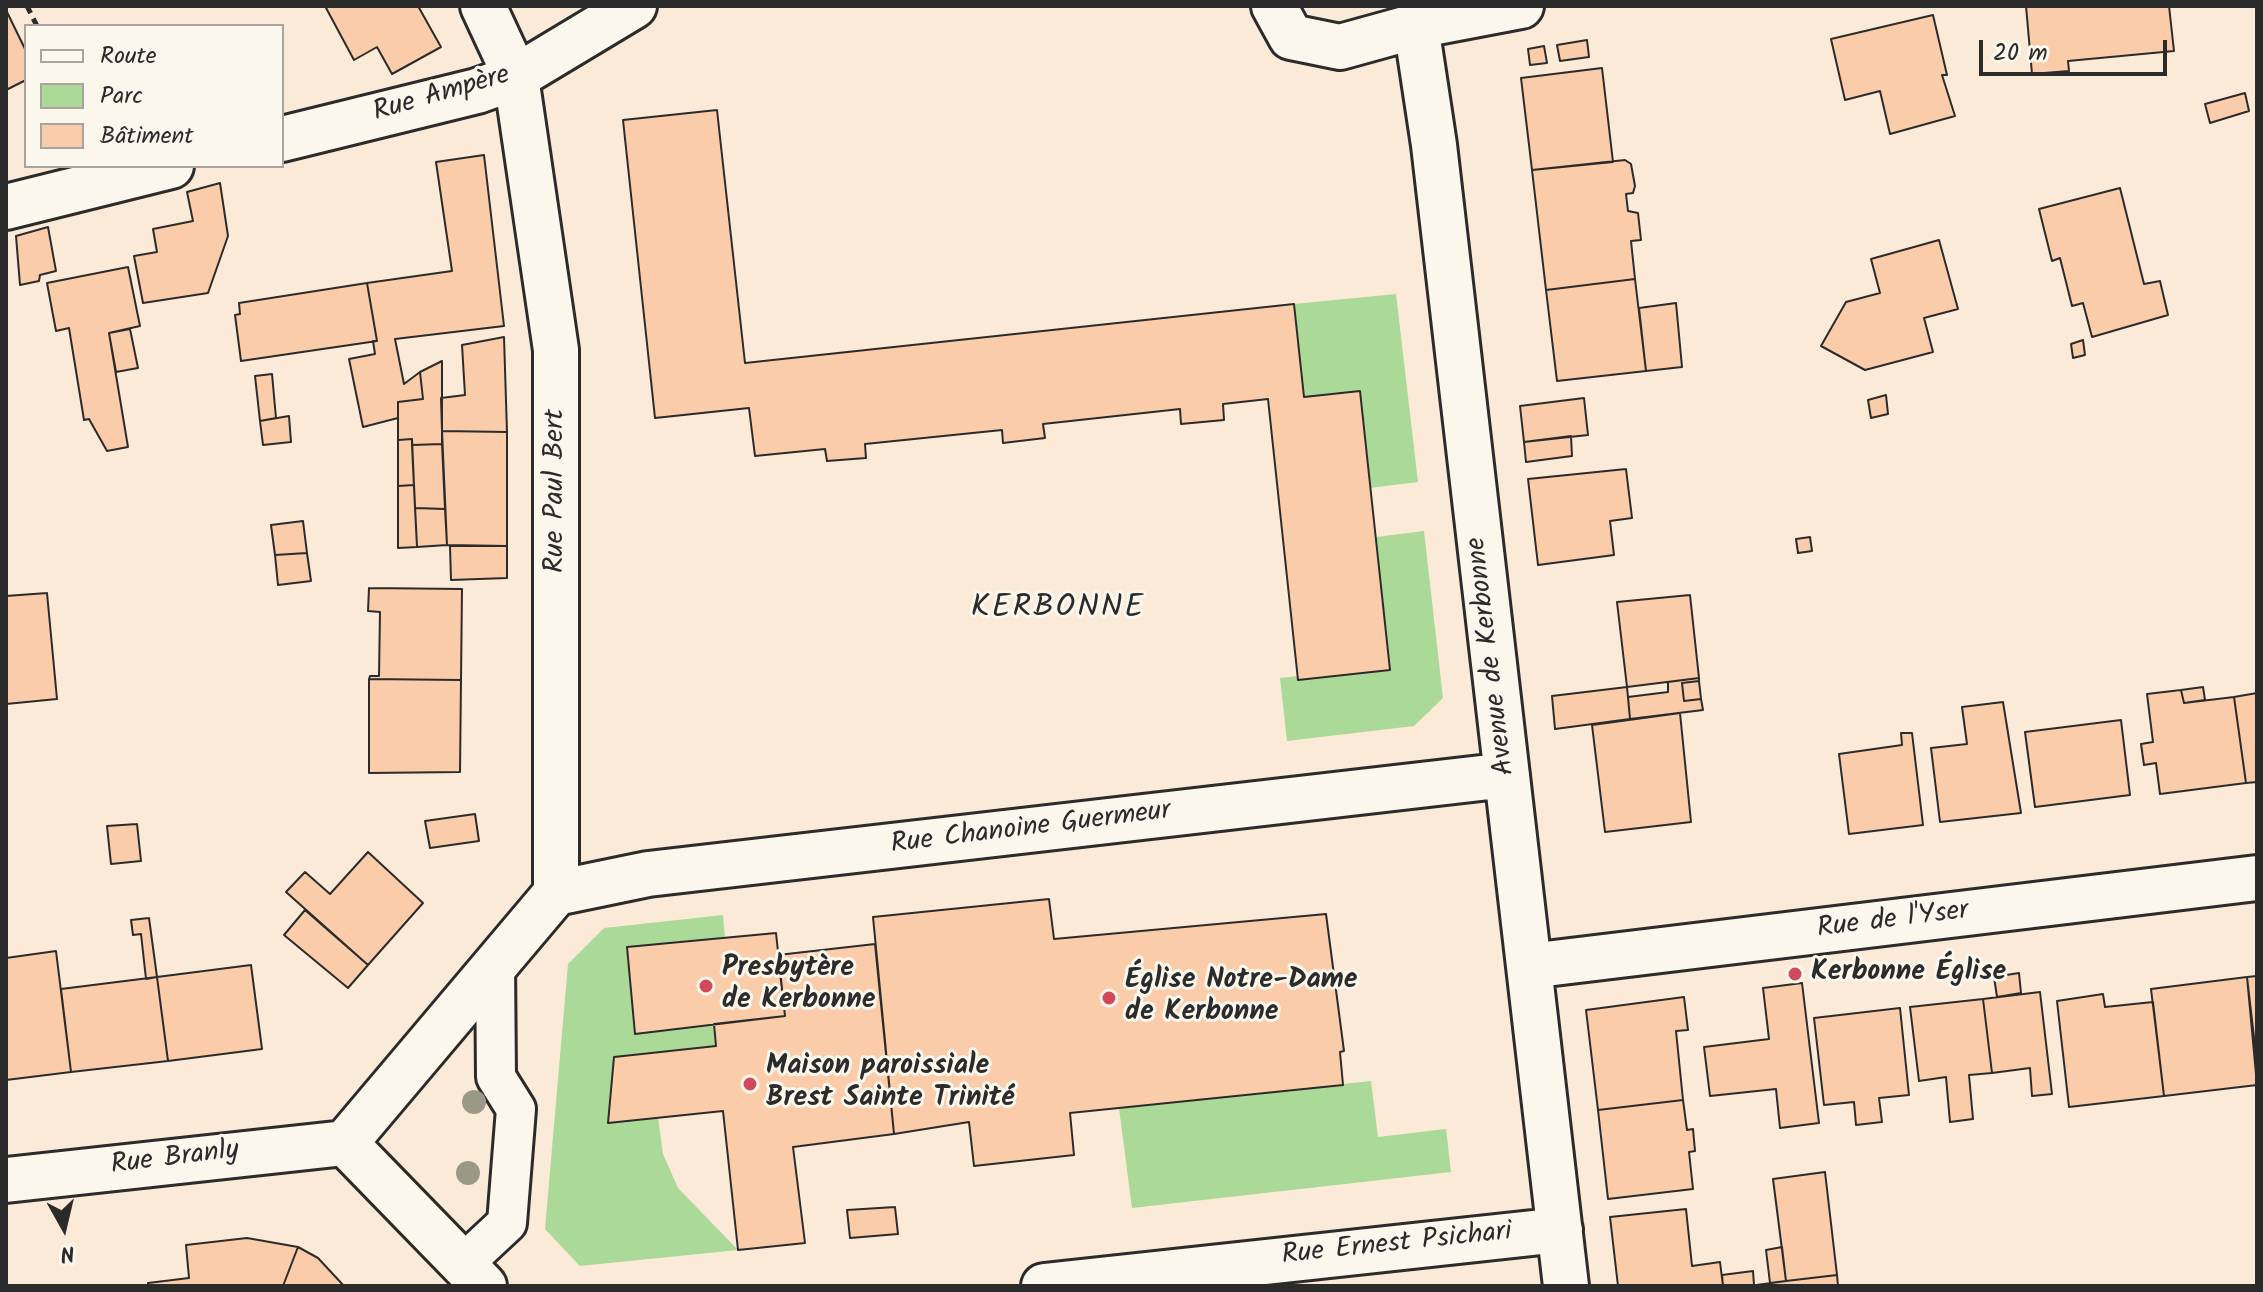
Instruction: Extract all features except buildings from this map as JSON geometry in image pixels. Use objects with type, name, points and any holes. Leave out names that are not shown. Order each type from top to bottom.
[{"type":"street","name":"Rue Paul Bert","points":[[483,6],[516,77],[556,350],[556,893]]},
{"type":"street","name":"Rue Ampère","points":[[284,139],[477,91],[516,77],[634,6]]},
{"type":"street","points":[[1274,6],[1291,37],[1340,47],[1416,26],[1521,6]]},
{"type":"street","name":"Avenue de Kerbonne","points":[[1416,26],[1434,145],[1566,1286]]},
{"type":"street","points":[[6,207],[163,168]]},
{"type":"street","name":"Rue Chanoine Guermeur","points":[[556,893],[648,874],[1507,775]]},
{"type":"street","name":"Rue de l'Yser","points":[[1529,966],[2257,878]]},
{"type":"street","points":[[474,1275],[345,1143],[556,893]]},
{"type":"street","name":"Rue Branly","points":[[6,1180],[345,1143]]},
{"type":"street","name":"Rue Ernest Psichari","points":[[1044,1286],[1560,1230]]},
{"type":"lane","points":[[474,1275],[507,1223],[516,1109],[496,1077],[495,962]]},
{"type":"path","points":[[27,6],[36,24]]},
{"type":"green space","points":[[1396,294],[1418,482],[1370,488],[1360,392],[1304,397],[1294,304]]},
{"type":"green space","points":[[1424,531],[1443,698],[1414,726],[1287,741],[1280,678],[1298,676],[1298,680],[1390,670],[1376,537]]},
{"type":"green space","points":[[723,915],[725,938],[627,948],[635,1034],[714,1024],[716,1046],[614,1057],[608,1122],[658,1117],[663,1154],[678,1188],[738,1250],[580,1266],[545,1229],[568,964],[604,928]]},
{"type":"green space","points":[[1371,1081],[1378,1137],[1446,1129],[1451,1172],[1132,1208],[1119,1108]]},
{"type":"place","name":"Kerbonne Église","points":[[1795,974]]},
{"type":"place","name":"Presbytère de Kerbonne","points":[[706,986]]},
{"type":"place","name":"Église Notre-Dame de Kerbonne","points":[[1109,998]]},
{"type":"place","name":"Maison paroissiale Brest Sainte Trinité","points":[[750,1084]]},
{"type":"district","name":"KERBONNE","points":[[1058,611]]}]
